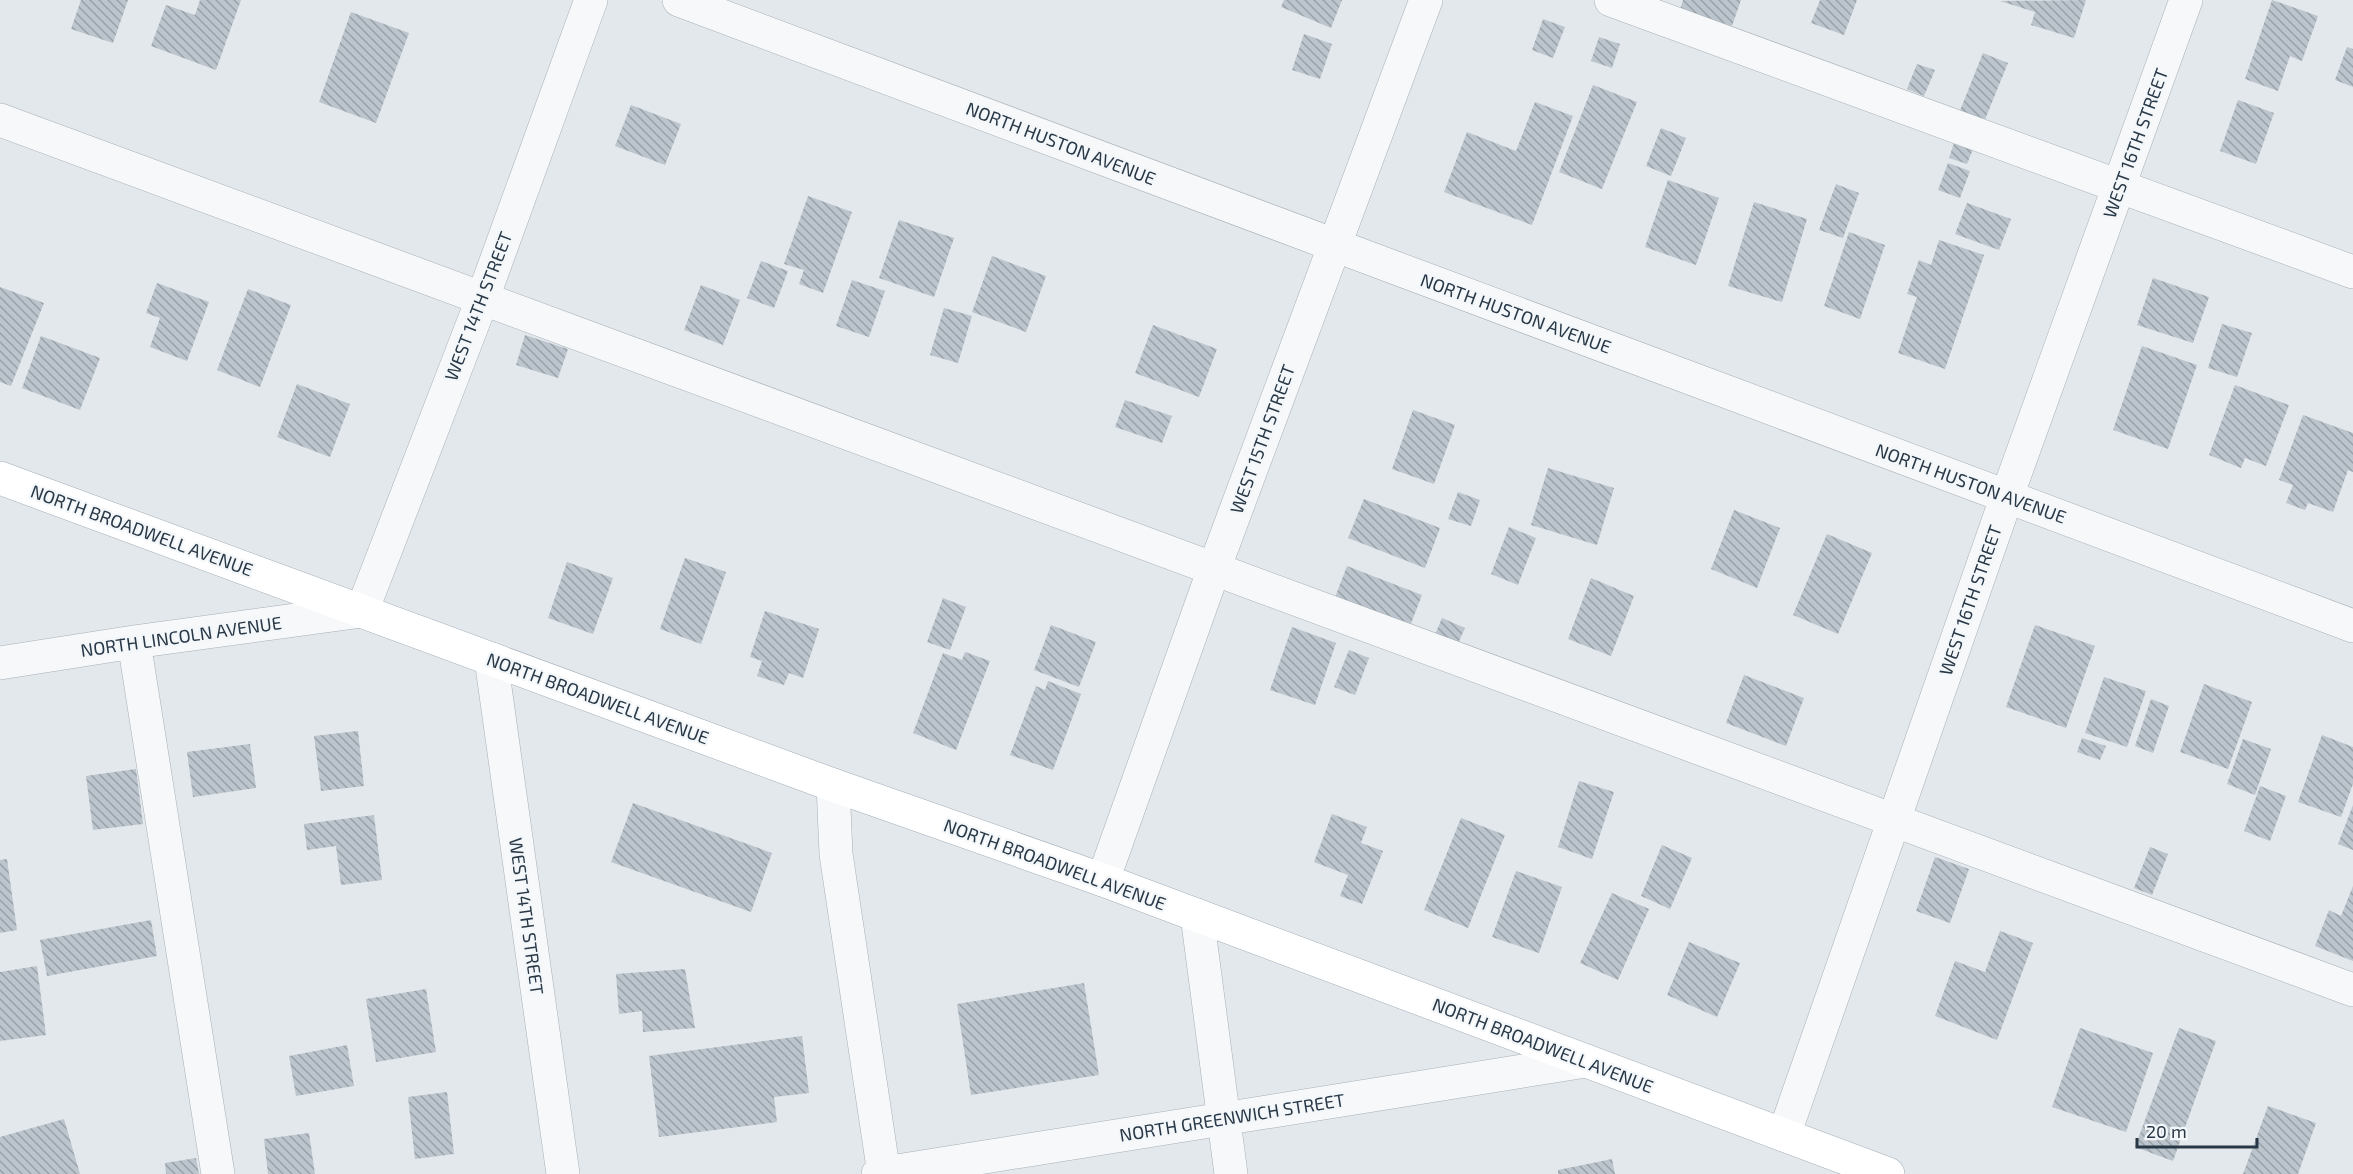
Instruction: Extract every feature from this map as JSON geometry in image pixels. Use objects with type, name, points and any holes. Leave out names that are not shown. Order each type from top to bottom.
[{"type":"main road","name":"NORTH BROADWELL AVENUE","points":[[0,478],[833,785],[1103,880],[1882,1173]]},
{"type":"street","name":"WEST 14TH STREET","points":[[362,611],[482,300],[591,0]]},
{"type":"street","name":"NORTH HUSTON AVENUE","points":[[679,0],[2353,626]]},
{"type":"street","name":"WEST 15TH STREET","points":[[1103,880],[1214,569],[1426,0]]},
{"type":"street","points":[[1611,0],[2353,272]]},
{"type":"street","name":"WEST 16TH STREET","points":[[1784,1135],[2007,496],[2186,0]]},
{"type":"street","points":[[0,120],[2353,990]]},
{"type":"street","name":"NORTH LINCOLN AVENUE","points":[[0,663],[362,611]]},
{"type":"street","points":[[134,642],[218,1174]]},
{"type":"street","name":"WEST 14TH STREET","points":[[491,659],[562,1174]]},
{"type":"street","points":[[833,785],[836,854],[882,1174]]},
{"type":"street","points":[[1197,915],[1231,1174]]},
{"type":"street","name":"NORTH GREENWICH STREET","points":[[882,1174],[1586,1060]]},
{"type":"building","points":[[81,0],[128,0],[113,43],[71,29]]},
{"type":"building","points":[[200,0],[241,0],[216,70],[151,46],[166,5],[195,15]]},
{"type":"building","points":[[1284,0],[1342,0],[1331,28],[1281,7]]},
{"type":"building","points":[[1683,0],[1741,0],[1732,26],[1680,10]]},
{"type":"building","points":[[1820,0],[1857,0],[1844,35],[1811,23]]},
{"type":"building","points":[[2086,0],[2074,38],[2031,25],[2035,12],[2000,1]]},
{"type":"building","points":[[2272,0],[2318,16],[2302,61],[2290,56],[2278,91],[2245,79]]},
{"type":"building","points":[[351,12],[409,33],[376,123],[319,102]]},
{"type":"building","points":[[1543,19],[1565,27],[1553,58],[1532,50]]},
{"type":"building","points":[[1304,34],[1332,44],[1320,79],[1292,70]]},
{"type":"building","points":[[1599,37],[1620,44],[1612,68],[1591,61]]},
{"type":"building","points":[[2347,47],[2353,49],[2353,87],[2335,80]]},
{"type":"building","points":[[1983,53],[2008,63],[1984,122],[1959,113]]},
{"type":"building","points":[[1917,64],[1935,70],[1924,96],[1907,89]]},
{"type":"building","points":[[1593,85],[1637,102],[1602,189],[1559,172]]},
{"type":"building","points":[[2238,100],[2274,113],[2256,164],[2220,151]]},
{"type":"building","points":[[1535,102],[1573,116],[1532,225],[1444,192],[1467,132],[1516,151]]},
{"type":"building","points":[[631,105],[681,124],[665,165],[615,146]]},
{"type":"building","points":[[1661,128],[1686,138],[1671,176],[1646,166]]},
{"type":"building","points":[[1956,137],[1975,144],[1967,164],[1949,158]]},
{"type":"building","points":[[1948,163],[1970,171],[1960,198],[1938,190]]},
{"type":"building","points":[[1668,180],[1719,198],[1696,265],[1645,247]]},
{"type":"building","points":[[1836,184],[1859,193],[1843,238],[1819,230]]},
{"type":"building","points":[[808,196],[852,212],[823,293],[799,284],[804,270],[784,264]]},
{"type":"building","points":[[1754,202],[1807,219],[1782,302],[1728,286]]},
{"type":"building","points":[[1967,203],[2011,219],[1999,250],[1955,234]]},
{"type":"building","points":[[899,220],[954,238],[934,297],[879,278]]},
{"type":"building","points":[[1849,232],[1885,245],[1860,319],[1824,306]]},
{"type":"building","points":[[1939,240],[1984,255],[1945,369],[1898,353],[1917,297],[1907,294],[1919,260],[1931,265]]},
{"type":"building","points":[[992,256],[1046,276],[1026,332],[972,312]]},
{"type":"building","points":[[761,261],[788,271],[774,308],[747,298]]},
{"type":"building","points":[[2153,278],[2209,297],[2193,343],[2137,325]]},
{"type":"building","points":[[852,280],[885,291],[869,337],[836,326]]},
{"type":"building","points":[[157,283],[209,302],[187,361],[150,347],[160,318],[146,313]]},
{"type":"building","points":[[701,285],[740,300],[723,345],[684,330]]},
{"type":"building","points":[[0,287],[44,303],[11,386],[0,382]]},
{"type":"building","points":[[248,289],[291,305],[260,387],[217,370]]},
{"type":"building","points":[[944,308],[972,316],[958,363],[930,355]]},
{"type":"building","points":[[2222,324],[2252,333],[2237,377],[2208,368]]},
{"type":"building","points":[[1153,325],[1217,349],[1199,397],[1135,373]]},
{"type":"building","points":[[525,335],[568,349],[558,378],[516,365]]},
{"type":"building","points":[[41,336],[100,358],[80,410],[22,388]]},
{"type":"building","points":[[2142,346],[2197,365],[2168,449],[2113,430]]},
{"type":"building","points":[[297,384],[350,404],[330,457],[277,437]]},
{"type":"building","points":[[2235,385],[2289,405],[2266,466],[2245,458],[2241,468],[2209,455]]},
{"type":"building","points":[[1125,400],[1172,416],[1162,443],[1115,427]]},
{"type":"building","points":[[1413,410],[1455,425],[1434,484],[1392,469]]},
{"type":"building","points":[[2303,415],[2353,433],[2353,472],[2348,470],[2333,512],[2308,503],[2305,510],[2286,503],[2293,485],[2279,480]]},
{"type":"building","points":[[1548,468],[1614,488],[1597,545],[1531,525]]},
{"type":"building","points":[[1458,492],[1480,500],[1471,526],[1448,519]]},
{"type":"building","points":[[1364,499],[1440,528],[1425,568],[1348,538]]},
{"type":"building","points":[[1734,510],[1780,528],[1757,588],[1711,569]]},
{"type":"building","points":[[1509,527],[1536,538],[1518,585],[1491,574]]},
{"type":"building","points":[[1827,534],[1872,553],[1838,634],[1793,615]]},
{"type":"building","points":[[685,558],[726,572],[701,644],[660,629]]},
{"type":"building","points":[[567,562],[613,578],[593,634],[548,618]]},
{"type":"building","points":[[1347,566],[1422,595],[1407,634],[1332,605]]},
{"type":"building","points":[[1591,578],[1634,596],[1611,656],[1568,639]]},
{"type":"building","points":[[943,598],[966,607],[950,650],[927,642]]},
{"type":"building","points":[[765,611],[819,629],[803,678],[789,673],[784,685],[757,676],[762,661],[750,657]]},
{"type":"building","points":[[1442,618],[1465,628],[1457,646],[1434,637]]},
{"type":"building","points":[[1051,625],[1096,642],[1079,687],[1034,670]]},
{"type":"building","points":[[2035,625],[2095,646],[2066,728],[2006,707]]},
{"type":"building","points":[[1292,627],[1336,643],[1315,705],[1270,690]]},
{"type":"building","points":[[1349,650],[1369,658],[1355,695],[1334,687]]},
{"type":"building","points":[[965,652],[990,661],[956,750],[913,733],[943,653],[962,660]]},
{"type":"building","points":[[1744,675],[1804,698],[1786,746],[1726,723]]},
{"type":"building","points":[[2104,677],[2146,691],[2127,747],[2085,733]]},
{"type":"building","points":[[1048,681],[1081,694],[1053,770],[1010,755],[1036,686],[1045,690]]},
{"type":"building","points":[[2204,684],[2252,702],[2228,769],[2180,752]]},
{"type":"building","points":[[2151,699],[2169,706],[2153,753],[2135,746]]},
{"type":"building","points":[[358,731],[364,786],[321,791],[314,736]]},
{"type":"building","points":[[2322,735],[2353,747],[2353,784],[2341,817],[2298,802]]},
{"type":"building","points":[[2082,738],[2106,746],[2100,760],[2077,752]]},
{"type":"building","points":[[2243,739],[2271,749],[2255,795],[2227,784]]},
{"type":"building","points":[[250,744],[256,788],[193,797],[187,752]]},
{"type":"building","points":[[136,769],[143,824],[93,830],[86,776]]},
{"type":"building","points":[[1579,781],[1614,792],[1592,859],[1558,847]]},
{"type":"building","points":[[2260,786],[2286,796],[2270,841],[2244,831]]},
{"type":"building","points":[[633,803],[772,853],[751,912],[611,862]]},
{"type":"building","points":[[2353,805],[2353,850],[2338,844]]},
{"type":"building","points":[[1332,814],[1367,827],[1361,843],[1383,851],[1362,904],[1340,896],[1348,875],[1314,862]]},
{"type":"building","points":[[374,815],[382,880],[341,885],[336,846],[307,850],[304,824]]},
{"type":"building","points":[[1461,818],[1505,835],[1468,928],[1424,910]]},
{"type":"building","points":[[1662,845],[1692,858],[1670,909],[1641,896]]},
{"type":"building","points":[[2150,847],[2168,854],[2152,895],[2134,888]]},
{"type":"building","points":[[1935,857],[1969,869],[1950,923],[1916,911]]},
{"type":"building","points":[[7,859],[17,930],[0,933],[0,860]]},
{"type":"building","points":[[1516,871],[1562,887],[1539,953],[1492,937]]},
{"type":"building","points":[[2353,886],[2353,961],[2315,946],[2329,910],[2341,916]]},
{"type":"building","points":[[1612,893],[1649,909],[1618,980],[1580,963]]},
{"type":"building","points":[[151,920],[157,956],[47,976],[40,940]]},
{"type":"building","points":[[2000,931],[2033,943],[1997,1040],[1935,1016],[1955,961],[1985,972]]},
{"type":"building","points":[[1689,942],[1740,963],[1717,1017],[1667,995]]},
{"type":"building","points":[[37,966],[46,1035],[0,1041],[0,972]]},
{"type":"building","points":[[685,969],[695,1028],[643,1032],[642,1011],[619,1014],[616,974]]},
{"type":"building","points":[[1084,983],[1099,1075],[971,1095],[957,1004]]},
{"type":"building","points":[[426,989],[436,1052],[376,1062],[366,999]]},
{"type":"building","points":[[2080,1028],[2153,1053],[2126,1132],[2052,1107]]},
{"type":"building","points":[[2179,1028],[2216,1041],[2173,1161],[2135,1147]]},
{"type":"building","points":[[802,1036],[809,1093],[774,1097],[777,1122],[659,1137],[649,1056]]},
{"type":"building","points":[[347,1045],[354,1086],[296,1096],[289,1056]]},
{"type":"building","points":[[447,1092],[454,1154],[415,1159],[408,1097]]},
{"type":"building","points":[[2268,1106],[2316,1123],[2298,1174],[2243,1174]]},
{"type":"building","points":[[64,1119],[80,1174],[0,1174],[0,1137]]},
{"type":"building","points":[[309,1133],[315,1174],[268,1174],[264,1139]]},
{"type":"building","points":[[196,1158],[199,1174],[166,1174],[165,1163]]},
{"type":"building","points":[[1612,1159],[1615,1174],[1558,1174],[1558,1170]]}]
